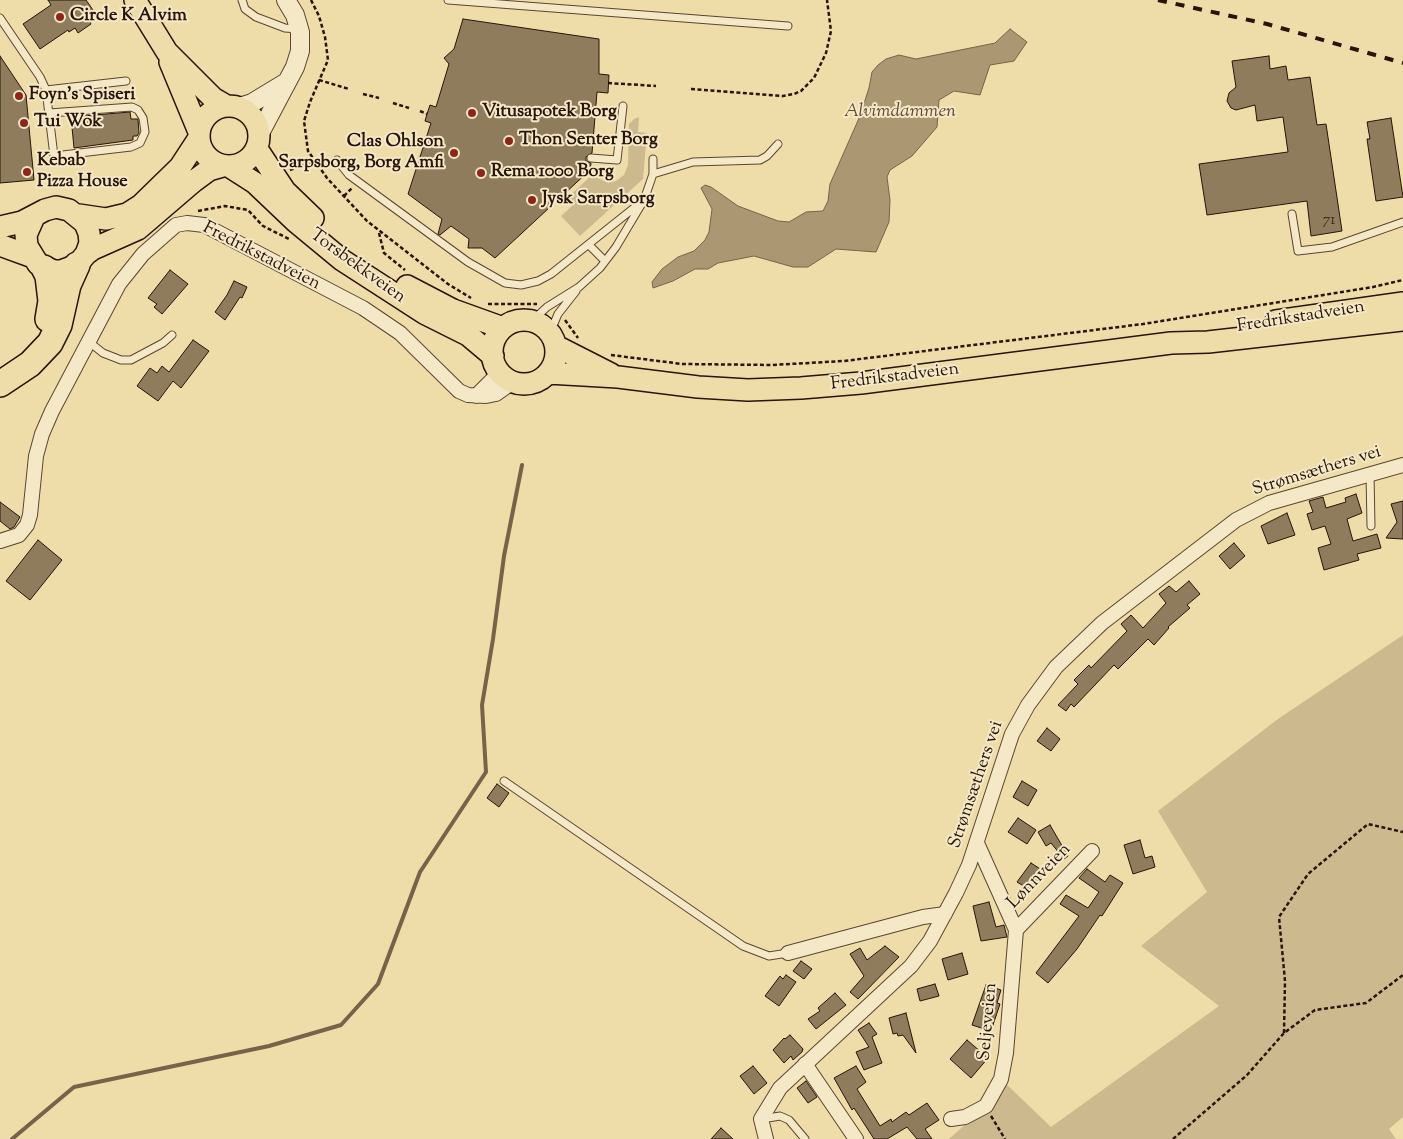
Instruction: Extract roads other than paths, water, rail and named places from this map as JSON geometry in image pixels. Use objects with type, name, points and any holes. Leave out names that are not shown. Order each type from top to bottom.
[{"type":"highway","points":[[0,384],[30,364],[50,343],[59,325],[68,285],[82,260]]},
{"type":"highway","points":[[0,364],[25,350],[35,341],[46,324],[51,301],[48,276],[37,262]]},
{"type":"main road","points":[[135,0],[167,52],[206,156],[227,166]]},
{"type":"main road","points":[[0,245],[17,249],[37,262],[61,271],[82,260],[93,248],[138,229],[209,170],[246,162],[258,141],[254,117],[213,98],[167,52]]},
{"type":"main road","points":[[0,227],[34,217],[45,210],[56,208],[69,210],[79,215],[106,219],[126,214],[141,205],[180,167],[199,135],[204,119],[209,112],[232,106]]},
{"type":"main road","name":"Torsbekkveien","points":[[258,141],[285,191],[336,238],[429,299],[476,320],[504,328]]},
{"type":"main road","name":"Torsbekkveien","points":[[227,166],[255,183],[296,222],[342,260],[417,309],[468,335],[502,370]]},
{"type":"main road","points":[[79,215],[89,233],[90,244],[82,260]]},
{"type":"main road","points":[[34,217],[26,235],[26,246],[37,262]]},
{"type":"main road","name":"Fredrikstadveien","points":[[1171,343],[1204,333],[1403,303]]},
{"type":"main road","points":[[522,320],[532,321],[554,331],[556,356],[548,374],[532,383],[502,370],[497,336],[504,328],[522,320]]},
{"type":"main road","name":"Fredrikstadveien","points":[[548,374],[618,377],[698,388],[748,390],[801,388],[861,383],[1171,343],[1208,342],[1403,320]]},
{"type":"main road","name":"Fredrikstadveien","points":[[554,331],[618,377]]},
{"type":"street","points":[[258,141],[295,67],[300,51],[299,29],[295,15],[286,0]]},
{"type":"street","points":[[232,106],[252,103],[286,83]]},
{"type":"street","name":"Fredrikstadveien","points":[[0,541],[19,535],[27,525],[30,515],[36,456],[42,434],[52,411],[119,284],[143,254],[176,225],[187,223],[204,225],[363,308],[400,333],[420,351],[450,385],[468,395],[476,396],[502,370]]},
{"type":"street","name":"Strømsæthers vei","points":[[762,1119],[780,1088],[911,966],[945,914],[956,893],[977,843],[1012,734],[1039,687],[1077,645],[1236,520],[1269,503],[1403,465]]},
{"type":"street","points":[[977,843],[1016,930]]},
{"type":"street","name":"Lønnveien","points":[[1016,930],[1092,850]]},
{"type":"street","points":[[788,953],[923,917],[945,914]]},
{"type":"street","name":"Seljeveien","points":[[951,1120],[965,1117],[986,1106],[1001,1080],[1006,1053],[1016,930]]},
{"type":"street","points":[[805,1064],[856,1139]]},
{"type":"street","points":[[762,1119],[766,1139]]},
{"type":"lane","points":[[242,0],[245,9],[256,17],[285,28],[299,29]]},
{"type":"lane","points":[[448,0],[788,26]]},
{"type":"lane","points":[[0,18],[40,77],[46,90],[54,156],[131,147],[140,143],[145,132],[143,118],[138,110],[132,107],[49,113]]},
{"type":"lane","points":[[46,90],[126,81]]},
{"type":"lane","points":[[591,158],[617,160],[623,106]]},
{"type":"lane","points":[[653,174],[693,162],[760,160],[767,156],[778,144]]},
{"type":"lane","points":[[532,321],[547,307],[579,287],[606,261],[644,200],[653,174],[653,159]]},
{"type":"lane","points":[[336,160],[349,175],[461,256],[490,276],[505,283],[521,285],[538,281],[589,245],[644,200]]},
{"type":"lane","points":[[1292,214],[1298,251],[1332,247],[1403,222]]},
{"type":"lane","points":[[589,245],[606,261]]},
{"type":"lane","points":[[554,331],[579,287]]},
{"type":"lane","points":[[88,342],[103,353],[121,360],[131,360],[163,343],[172,335]]},
{"type":"lane","points":[[1370,474],[1371,526]]},
{"type":"lane","points":[[504,781],[743,946],[769,956],[788,953]]},
{"type":"lane","points":[[762,1119],[780,1116],[788,1120],[805,1139]]},
{"type":"water","name":"Alvimdammen","points":[[1010,29],[1027,42],[1014,61],[990,65],[980,95],[954,91],[939,100],[937,127],[912,156],[890,170],[887,177],[890,200],[889,222],[876,252],[836,249],[808,267],[793,267],[754,256],[718,263],[708,269],[695,269],[673,281],[653,288],[652,282],[662,269],[678,257],[694,251],[705,240],[709,232],[712,209],[701,188],[705,185],[711,187],[738,206],[778,221],[789,222],[806,212],[823,211],[828,201],[830,184],[860,116],[872,72],[878,65],[886,59],[899,55],[916,59],[995,43]]},
{"type":"waterway","points":[[12,1139],[74,1087],[269,1046],[341,1025],[378,984],[420,872],[486,772],[482,705],[504,556],[522,465]]},
{"type":"railway","points":[[1158,0],[1267,24],[1403,63]]},
{"type":"place","name":"Circle K Alvim","points":[[60,17]]},
{"type":"place","name":"Foyn's Spiseri","points":[[19,96]]},
{"type":"place","name":"Vitusapotek Borg","points":[[472,113]]},
{"type":"place","name":"Tui Wok","points":[[24,123]]},
{"type":"place","name":"Thon Senter Borg","points":[[509,141]]},
{"type":"place","name":"Clas Ohlson Sarpsborg, Borg Amfi","points":[[454,153]]},
{"type":"place","name":"Kebab Pizza House","points":[[27,172]]},
{"type":"place","name":"Rema 1000 Borg","points":[[481,173]]},
{"type":"place","name":"Jysk Sarpsborg","points":[[532,200]]}]
